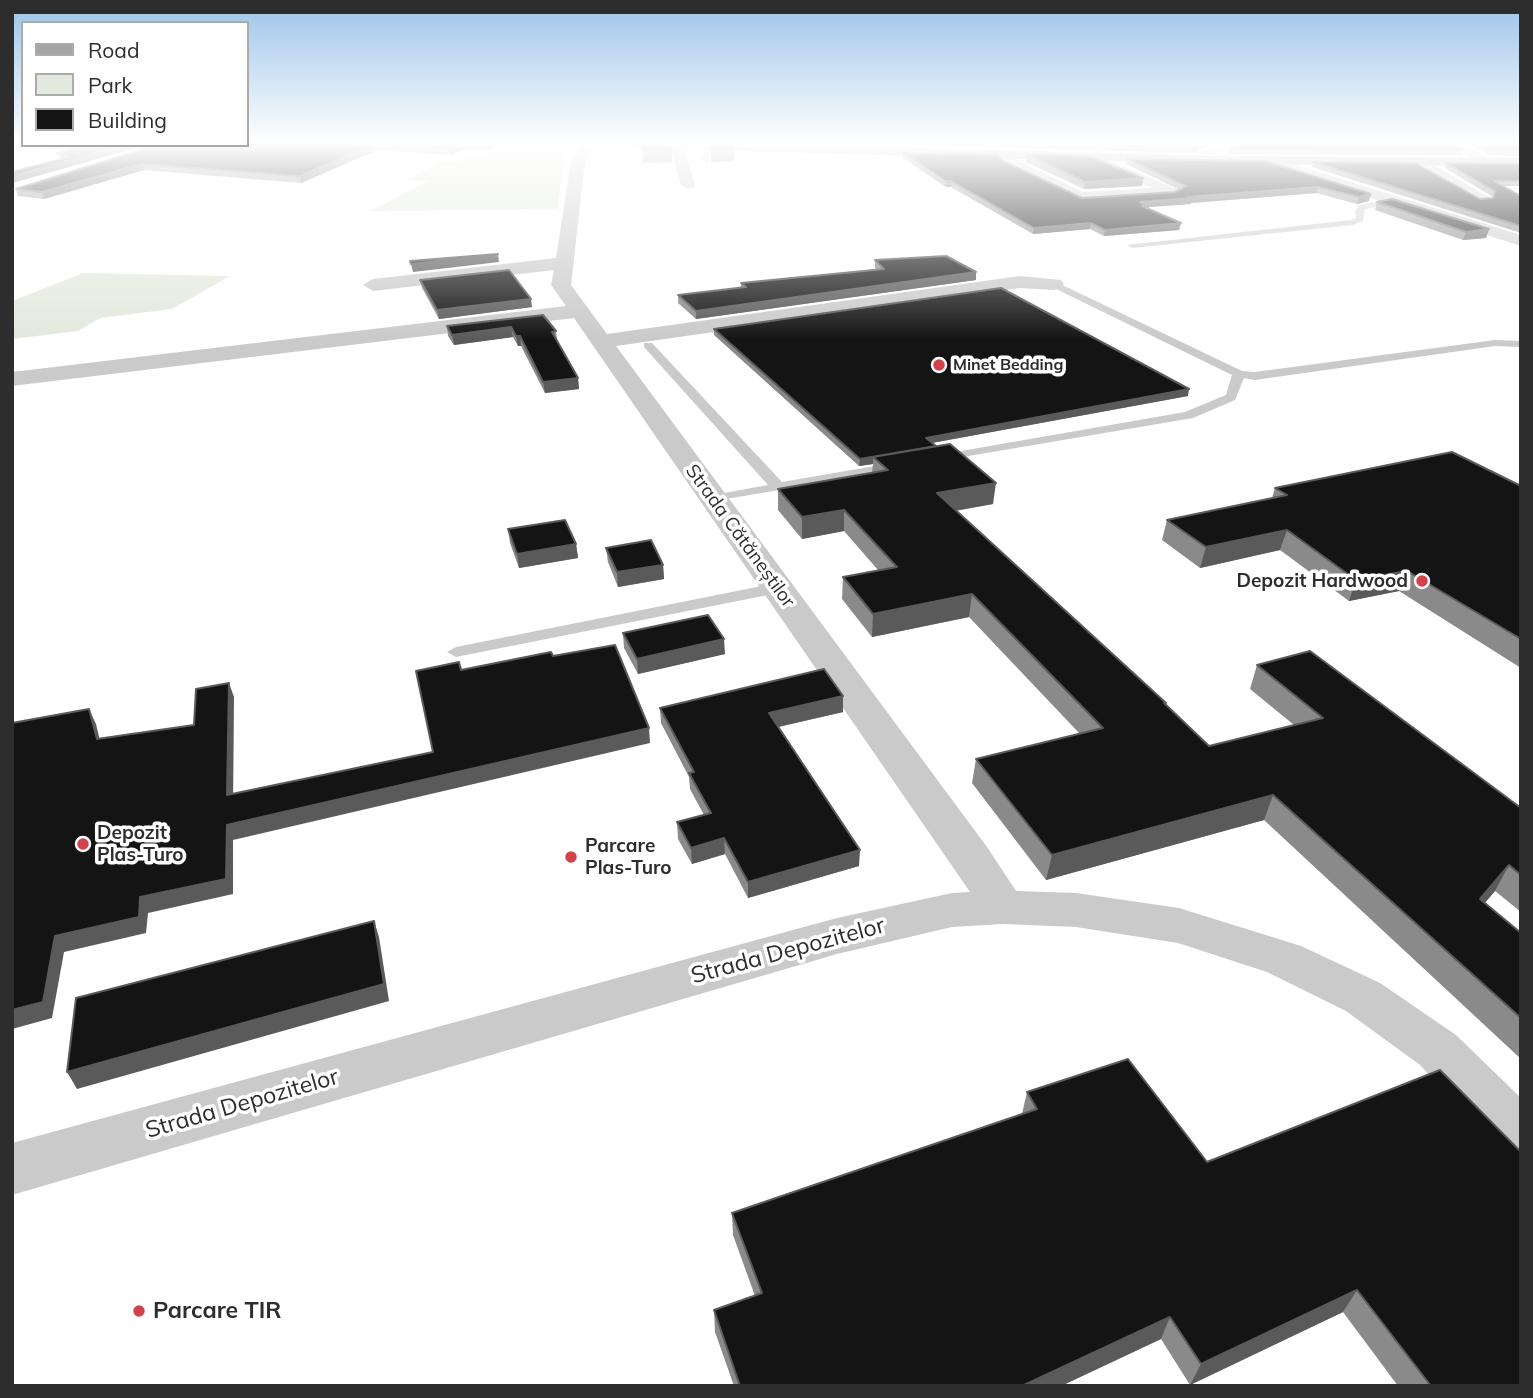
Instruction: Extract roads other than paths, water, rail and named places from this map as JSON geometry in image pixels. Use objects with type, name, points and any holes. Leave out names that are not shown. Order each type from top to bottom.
[{"type":"street","name":"Strada Cătăneștilor","points":[[571,209],[561,285],[972,858],[1003,907]]},
{"type":"street","points":[[1420,209],[1521,241]]},
{"type":"street","points":[[373,285],[563,263]]},
{"type":"street","points":[[600,342],[1020,282],[1054,284]]},
{"type":"street","points":[[12,379],[578,311]]},
{"type":"street","name":"Strada Depozitelor","points":[[12,1169],[837,936],[952,910],[1003,907],[1076,910],[1168,924],[1284,959],[1363,997],[1437,1050],[1521,1135]]},
{"type":"lane","points":[[1132,245],[1352,222],[1360,219],[1361,209]]},
{"type":"lane","points":[[1054,284],[1239,374],[1269,376],[1495,343],[1521,344]]},
{"type":"lane","points":[[648,345],[778,487]]},
{"type":"lane","points":[[713,499],[1188,415],[1231,397],[1239,374]]},
{"type":"lane","points":[[456,652],[777,588]]},
{"type":"place","name":"Minet Bedding","points":[[939,365]]},
{"type":"place","name":"Depozit Hardwood","points":[[1422,581]]},
{"type":"place","name":"Depozit Plas-Turo","points":[[83,844]]},
{"type":"place","name":"Parcare Plas-Turo","points":[[571,857]]},
{"type":"place","name":"Parcare TIR","points":[[139,1311]]}]
